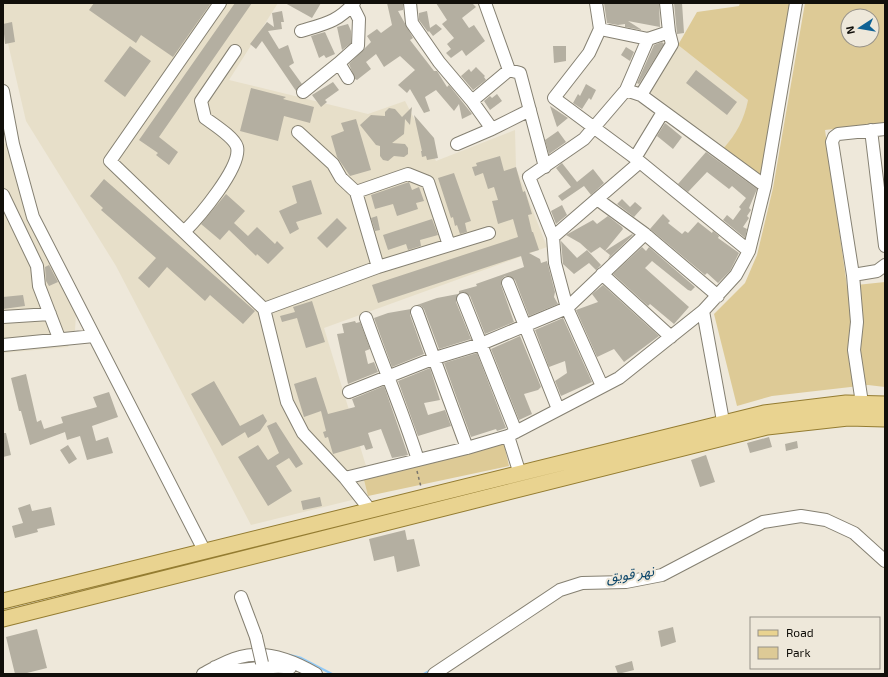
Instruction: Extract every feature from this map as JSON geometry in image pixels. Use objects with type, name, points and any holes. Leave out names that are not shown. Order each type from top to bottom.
[{"type":"main road","points":[[3,619],[481,491],[725,430],[764,413],[846,403],[885,404]]},
{"type":"main road","points":[[3,601],[423,498],[481,491],[520,474],[725,430],[848,418],[885,419]]},
{"type":"street","points":[[220,3],[110,161],[264,309],[270,337],[290,408],[302,433],[345,478],[371,511]]},
{"type":"street","points":[[410,3],[412,23],[439,62],[472,101],[492,129]]},
{"type":"street","points":[[485,3],[509,70]]},
{"type":"street","points":[[596,3],[600,29],[589,53],[554,98],[637,160],[749,251]]},
{"type":"street","points":[[641,95],[672,44],[669,32],[666,3]]},
{"type":"street","points":[[345,478],[467,448],[512,434],[619,378],[703,311],[718,296],[736,275],[749,251],[765,186],[796,3]]},
{"type":"street","points":[[301,31],[328,23],[344,15],[353,4],[359,19],[358,46],[339,64],[303,92]]},
{"type":"street","points":[[600,29],[648,39],[669,32]]},
{"type":"street","points":[[602,386],[567,308],[554,263],[553,237],[529,177],[584,139],[626,90],[648,39]]},
{"type":"street","points":[[184,232],[207,207],[223,183],[238,154],[236,145],[227,135],[205,118],[201,101],[235,51]]},
{"type":"street","points":[[339,64],[348,78]]},
{"type":"street","points":[[472,101],[509,70]]},
{"type":"street","points":[[509,70],[520,73],[545,167]]},
{"type":"street","points":[[626,90],[641,95],[765,186]]},
{"type":"street","points":[[3,91],[12,144],[33,217],[205,552]]},
{"type":"street","points":[[458,144],[530,110]]},
{"type":"street","points":[[553,237],[598,199],[637,160],[663,112]]},
{"type":"street","points":[[862,403],[854,350],[857,322],[854,275],[832,142],[834,136],[838,134],[885,129]]},
{"type":"street","points":[[871,130],[885,246]]},
{"type":"street","points":[[298,132],[333,164],[341,178],[356,192],[378,266]]},
{"type":"street","points":[[356,192],[408,174],[428,182],[449,245]]},
{"type":"street","points":[[3,195],[37,266],[39,286],[59,338]]},
{"type":"street","points":[[598,199],[645,234],[718,296]]},
{"type":"street","points":[[264,309],[378,266],[489,232]]},
{"type":"street","points":[[349,392],[435,358],[481,344],[567,308],[645,234]]},
{"type":"street","points":[[854,275],[877,271],[885,265]]},
{"type":"street","points":[[602,274],[671,337]]},
{"type":"street","points":[[508,283],[558,409]]},
{"type":"street","points":[[463,299],[481,344],[512,434],[520,474]]},
{"type":"street","points":[[703,311],[725,430]]},
{"type":"street","points":[[417,312],[467,448]]},
{"type":"street","points":[[3,317],[50,314]]},
{"type":"street","points":[[366,318],[387,377],[404,415],[416,461]]},
{"type":"street","points":[[3,345],[59,338],[94,336]]},
{"type":"street","points":[[434,674],[560,590],[582,583],[626,582],[662,575],[763,522],[801,516],[826,520],[854,533],[885,561]]},
{"type":"street","points":[[241,597],[256,637],[262,667]]},
{"type":"street","points":[[203,674],[239,657],[257,654],[274,656],[315,673]]},
{"type":"street","points":[[216,667],[224,671],[276,665],[302,673],[315,673]]},
{"type":"path","points":[[416,461],[423,498]]},
{"type":"shaded area","points":[[3,3],[278,3],[229,80],[368,114],[405,101],[436,161],[515,130],[516,168],[547,247],[324,328],[370,479],[364,480],[368,496],[251,525],[116,266],[26,121],[3,22]]},
{"type":"shaded area","points":[[678,45],[748,100],[745,117],[735,135],[723,149],[650,92]]},
{"type":"shaded area","points":[[3,142],[9,147],[27,219],[76,313],[75,331],[68,347],[3,353]]},
{"type":"green space","points":[[740,3],[793,3],[763,180],[723,149],[739,126],[748,100],[678,45],[697,12],[739,6]]},
{"type":"green space","points":[[805,3],[885,3],[885,123],[825,130],[847,286],[885,282],[885,387],[868,385],[772,396],[737,406],[714,314],[745,283],[757,255],[773,188]]},
{"type":"green space","points":[[503,440],[509,466],[368,496],[364,480]]},
{"type":"building","points":[[94,3],[211,3],[173,57],[141,35],[136,43],[89,10]]},
{"type":"building","points":[[235,3],[252,3],[159,137],[178,152],[169,165],[156,155],[158,153],[139,140]]},
{"type":"building","points":[[285,3],[321,3],[312,18]]},
{"type":"building","points":[[387,3],[403,3],[403,10],[398,11],[413,38],[410,40],[434,71],[437,71],[447,87],[449,85],[472,114],[462,119],[459,104],[454,111],[436,90],[425,97],[430,111],[424,113],[410,89],[407,93],[398,85],[415,70],[400,56],[384,67],[376,54],[366,62],[371,69],[357,80],[355,79],[349,64],[371,42],[367,36],[377,29],[381,33],[392,25]]},
{"type":"building","points":[[436,3],[472,3],[476,7],[462,18],[469,28],[474,25],[485,41],[466,56],[462,50],[451,58],[446,53],[451,49],[447,44],[454,38],[442,24],[447,20]]},
{"type":"building","points":[[604,3],[659,3],[660,27],[628,21],[642,30],[625,27],[625,24],[618,25],[607,23]]},
{"type":"building","points":[[674,3],[682,3],[684,33],[677,34]]},
{"type":"building","points":[[282,11],[284,22],[281,22],[282,29],[268,31],[279,49],[288,45],[294,63],[289,66],[302,84],[296,91],[262,41],[256,49],[250,44],[267,22],[274,27],[272,13]]},
{"type":"building","points":[[427,11],[430,28],[436,24],[442,29],[433,36],[419,20],[419,13]]},
{"type":"building","points":[[12,22],[15,42],[5,44],[3,24]]},
{"type":"building","points":[[348,24],[351,31],[351,43],[342,50],[337,27]]},
{"type":"building","points":[[325,32],[335,54],[326,58],[324,55],[319,58],[311,36]]},
{"type":"building","points":[[662,42],[664,44],[639,84],[637,83],[654,45]]},
{"type":"building","points":[[130,46],[151,61],[125,97],[104,81]]},
{"type":"building","points":[[553,46],[566,46],[566,61],[554,63]]},
{"type":"building","points":[[626,47],[634,52],[630,61],[621,55]]},
{"type":"building","points":[[476,67],[485,76],[484,77],[486,80],[473,90],[461,76],[469,69],[471,72]]},
{"type":"building","points":[[696,70],[737,102],[727,115],[686,83]]},
{"type":"building","points":[[333,82],[339,90],[325,100],[327,102],[321,107],[312,95]]},
{"type":"building","points":[[586,84],[596,90],[591,100],[589,98],[582,109],[573,103],[578,94],[580,96]]},
{"type":"building","points":[[251,88],[286,97],[283,99],[314,107],[310,123],[284,116],[278,141],[240,131]]},
{"type":"building","points":[[497,94],[502,101],[490,110],[484,101],[490,96],[492,98]]},
{"type":"building","points":[[550,106],[568,118],[557,127]]},
{"type":"building","points":[[412,107],[410,125],[405,119],[404,134],[392,143],[405,144],[408,148],[408,154],[404,157],[394,156],[388,161],[383,160],[380,156],[380,146],[376,145],[360,125],[371,115],[385,116],[385,112],[389,108],[395,109],[402,117]]},
{"type":"building","points":[[414,115],[434,138],[438,158],[427,160],[426,156],[422,157]]},
{"type":"building","points":[[356,119],[371,170],[350,176],[337,157],[331,136],[344,131],[341,123]]},
{"type":"building","points":[[665,123],[682,137],[673,149],[657,136]]},
{"type":"building","points":[[558,131],[566,142],[549,154],[545,140]]},
{"type":"building","points":[[706,152],[757,189],[749,208],[751,210],[747,216],[749,218],[743,227],[747,229],[745,238],[723,220],[727,215],[733,220],[741,209],[739,207],[746,198],[732,186],[729,189],[707,172],[688,192],[678,184]]},
{"type":"building","points":[[500,156],[504,171],[516,167],[523,192],[525,191],[532,214],[528,215],[532,232],[539,250],[529,253],[540,259],[541,263],[547,261],[555,292],[554,297],[558,304],[529,316],[515,280],[509,276],[505,276],[502,279],[501,285],[514,322],[485,334],[470,296],[464,292],[459,293],[459,291],[477,286],[476,284],[524,267],[521,256],[378,303],[372,285],[518,237],[513,219],[498,224],[492,201],[498,200],[494,187],[488,189],[483,173],[475,176],[472,167],[477,166],[476,163]]},
{"type":"building","points":[[562,163],[577,182],[593,169],[604,183],[591,195],[584,186],[562,201],[558,196],[571,187],[556,168]]},
{"type":"building","points":[[454,173],[471,221],[465,223],[467,232],[460,234],[457,225],[455,226],[453,217],[451,218],[438,178]]},
{"type":"building","points":[[104,179],[255,311],[243,324],[210,295],[205,301],[167,267],[149,288],[138,278],[156,258],[101,210],[103,208],[90,196]]},
{"type":"building","points":[[311,180],[322,214],[296,222],[299,229],[290,234],[279,211],[297,203],[292,186]]},
{"type":"building","points":[[409,182],[412,190],[419,187],[424,201],[416,203],[418,209],[397,216],[393,204],[375,209],[371,195]]},
{"type":"building","points":[[226,194],[245,211],[234,223],[248,236],[257,227],[275,244],[277,241],[284,248],[268,264],[257,254],[256,256],[229,230],[220,240],[201,224]]},
{"type":"building","points":[[622,199],[630,207],[635,202],[642,208],[634,217],[617,204]]},
{"type":"building","points":[[562,205],[567,215],[556,224],[551,211]]},
{"type":"building","points":[[663,214],[670,221],[668,223],[682,234],[685,231],[688,233],[698,222],[712,233],[713,231],[719,236],[718,238],[739,253],[730,271],[718,283],[707,273],[705,275],[650,229]]},
{"type":"building","points":[[377,216],[380,230],[375,231],[371,218]]},
{"type":"building","points":[[608,216],[623,229],[605,251],[600,247],[591,253],[580,243],[566,235],[593,220],[597,224]]},
{"type":"building","points":[[337,218],[347,228],[327,248],[317,238]]},
{"type":"building","points":[[432,219],[438,235],[420,240],[421,246],[408,250],[406,244],[388,250],[383,235]]},
{"type":"building","points":[[632,234],[633,235],[608,259],[610,255],[605,251]]},
{"type":"building","points":[[561,241],[577,258],[587,250],[601,265],[596,270],[589,263],[574,274],[563,264]]},
{"type":"building","points":[[642,247],[646,251],[649,247],[695,287],[691,291],[688,290],[652,261],[645,268],[689,307],[674,324],[650,304],[648,306],[613,274]]},
{"type":"building","points":[[49,265],[58,282],[49,286],[46,281],[45,267]]},
{"type":"building","points":[[603,285],[659,336],[624,362],[614,349],[597,357],[576,310],[598,302],[592,294]]},
{"type":"building","points":[[458,294],[456,302],[471,339],[439,349],[424,309],[417,305],[437,298]]},
{"type":"building","points":[[23,295],[25,306],[3,309],[3,297]]},
{"type":"building","points":[[312,301],[325,342],[306,348],[297,318],[282,322],[280,316],[295,312],[293,307]]},
{"type":"building","points":[[411,309],[410,315],[424,354],[392,367],[374,318],[388,313]]},
{"type":"building","points":[[563,318],[592,382],[561,396],[555,381],[567,373],[565,361],[549,367],[535,330]]},
{"type":"building","points":[[355,321],[356,323],[360,322],[370,349],[365,351],[368,364],[374,362],[378,372],[348,384],[337,334],[344,333],[342,324]]},
{"type":"building","points":[[520,336],[541,387],[538,390],[524,394],[532,414],[519,420],[491,349]]},
{"type":"building","points":[[477,353],[506,428],[497,431],[496,429],[471,437],[444,363]]},
{"type":"building","points":[[430,368],[440,400],[424,403],[428,415],[445,410],[451,426],[418,436],[398,381]]},
{"type":"building","points":[[26,374],[37,422],[41,420],[44,429],[63,423],[61,417],[97,407],[93,397],[109,392],[118,417],[92,426],[96,441],[108,437],[113,453],[87,460],[80,436],[67,440],[65,432],[30,445],[21,411],[19,411],[11,378]]},
{"type":"building","points":[[316,377],[328,414],[355,407],[352,399],[384,386],[408,455],[392,458],[381,429],[368,433],[373,448],[366,450],[364,445],[333,454],[328,437],[325,438],[323,432],[326,431],[321,411],[304,417],[294,384]]},
{"type":"building","points":[[214,381],[240,426],[263,414],[267,421],[260,431],[248,438],[245,432],[222,446],[191,394]]},
{"type":"building","points":[[276,422],[303,464],[296,468],[289,458],[276,466],[292,491],[268,506],[238,457],[258,445],[268,460],[279,453],[267,426]]},
{"type":"building","points":[[3,433],[6,433],[11,455],[3,457]]},
{"type":"building","points":[[769,437],[772,447],[750,453],[747,443]]},
{"type":"building","points":[[797,441],[798,448],[786,451],[785,444]]},
{"type":"building","points":[[68,445],[77,459],[69,464],[60,450]]},
{"type":"building","points":[[706,455],[715,482],[700,487],[691,460]]},
{"type":"building","points":[[320,497],[322,506],[303,510],[301,501]]},
{"type":"building","points":[[30,504],[32,511],[51,507],[55,525],[37,529],[38,532],[15,538],[12,526],[23,523],[18,508]]},
{"type":"building","points":[[405,530],[407,540],[414,539],[420,566],[397,572],[394,556],[374,561],[369,539]]},
{"type":"building","points":[[673,627],[676,642],[661,647],[658,631]]},
{"type":"building","points":[[37,629],[47,668],[23,674],[15,674],[6,637]]},
{"type":"building","points":[[632,661],[634,670],[618,674],[615,666]]},
{"type":"waterway","name":"نهر قويق","points":[[289,655],[301,658],[332,674]]},
{"type":"waterway","name":"نهر قويق","points":[[424,674],[431,670]]}]
